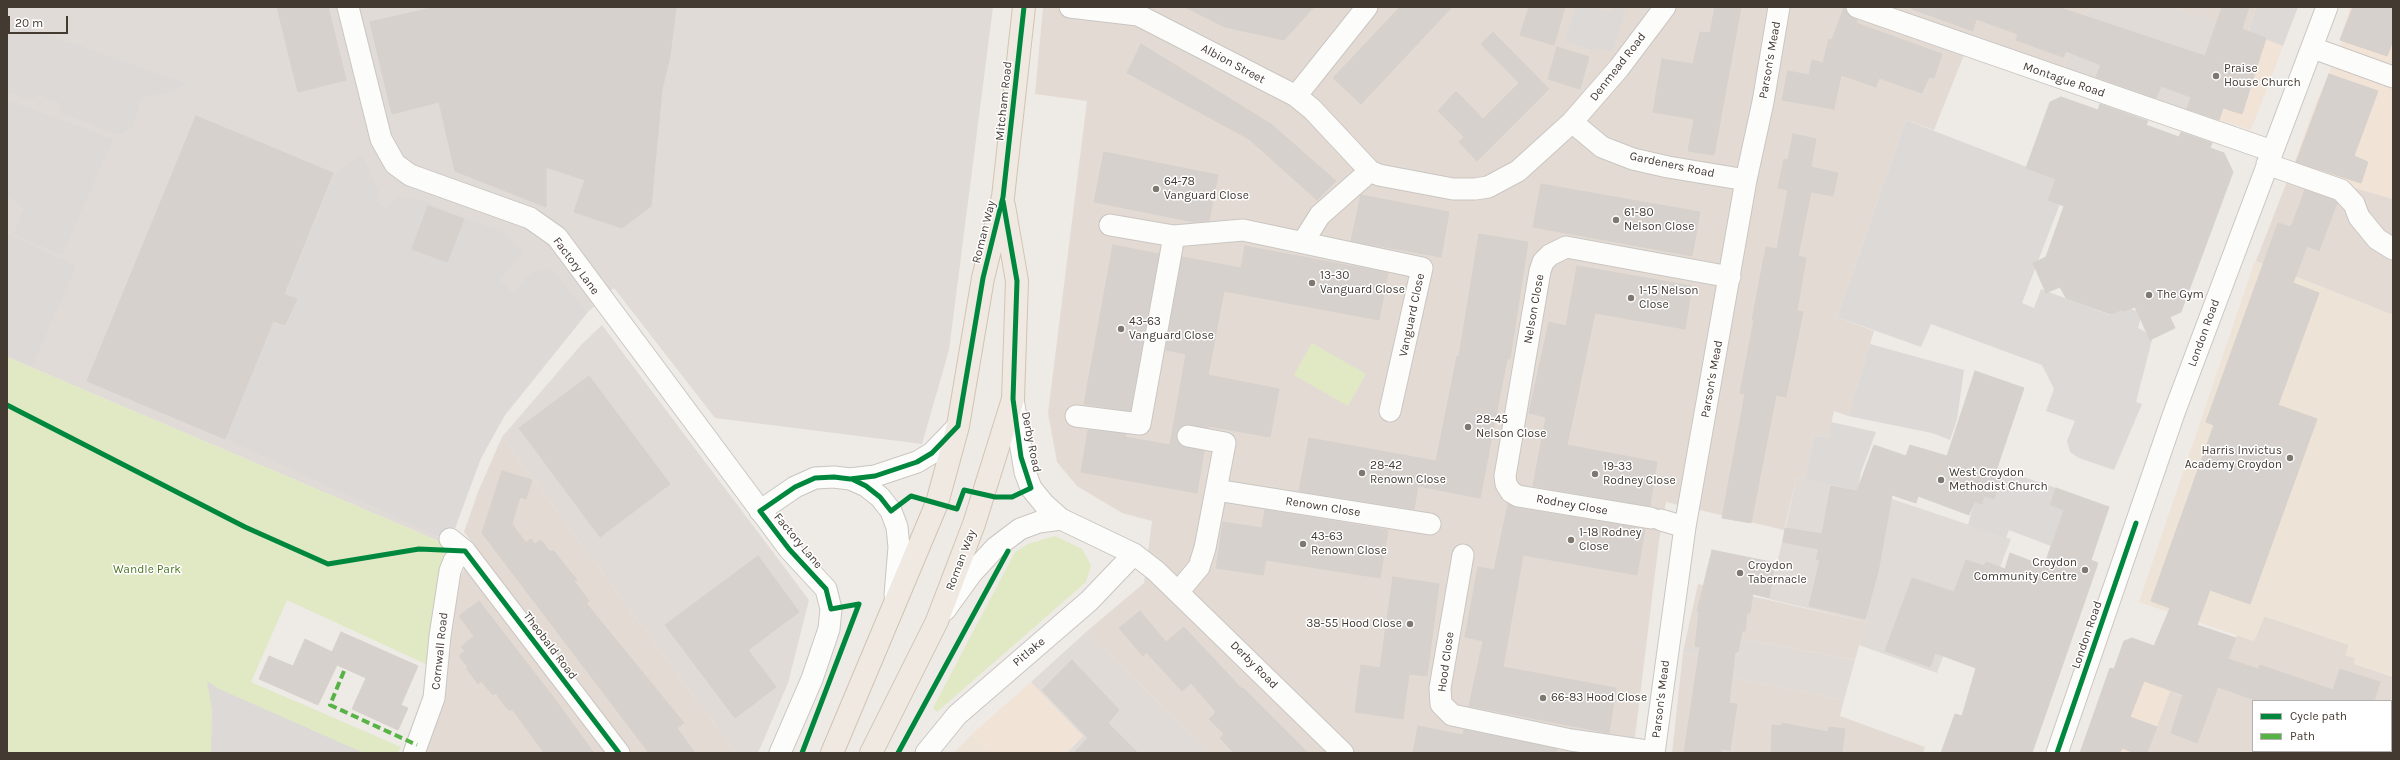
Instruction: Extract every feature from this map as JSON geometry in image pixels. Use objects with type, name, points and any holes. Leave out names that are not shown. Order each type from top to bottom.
[{"type":"main road","name":"Mitcham Road","points":[[1003,197],[1024,7]]},
{"type":"main road","name":"Roman Way","points":[[871,753],[937,621],[974,524],[1013,399],[1017,340],[1017,281],[1003,197]]},
{"type":"main road","name":"Roman Way","points":[[832,753],[937,503],[958,426],[983,278],[1003,197]]},
{"type":"street","name":"Factory Lane","points":[[348,7],[381,139],[395,164],[410,175],[530,218],[557,237],[789,549],[826,589],[831,609],[829,629],[812,679],[780,753]]},
{"type":"street","name":"Albion Street","points":[[1070,7],[1138,15],[1296,96],[1312,108],[1370,171]]},
{"type":"street","points":[[1296,96],[1368,7]]},
{"type":"street","name":"Parson's Mead","points":[[1654,752],[1685,527],[1746,180],[1779,7]]},
{"type":"street","name":"Montague Road","points":[[1857,7],[2270,157],[2341,190],[2354,204],[2359,217],[2377,240],[2393,249]]},
{"type":"street","name":"London Road","points":[[2058,753],[2172,420],[2270,157],[2313,48],[2327,7]]},
{"type":"street","name":"Denmead Road","points":[[1572,122],[1619,68],[1661,8]]},
{"type":"street","points":[[2313,48],[2393,77]]},
{"type":"street","points":[[1303,242],[1320,215],[1370,171],[1390,178],[1453,189],[1488,187],[1518,171],[1572,122]]},
{"type":"street","name":"Gardeners Road","points":[[1572,122],[1602,147],[1633,159],[1668,167],[1746,180]]},
{"type":"street","name":"Vanguard Close","points":[[1110,225],[1174,236],[1243,230],[1422,268],[1390,411]]},
{"type":"street","points":[[1076,416],[1140,424],[1174,236]]},
{"type":"street","name":"Nelson Close","points":[[1505,476],[1540,271],[1543,262],[1550,255],[1566,247],[1730,277]]},
{"type":"street","name":"Derby Road","points":[[1013,399],[1025,472],[1031,488],[1044,504],[1061,519],[1134,554],[1179,591],[1343,753]]},
{"type":"street","name":"Factory Lane","points":[[760,511],[795,487],[815,478],[834,477],[850,479],[874,476],[917,462],[932,453],[958,426]]},
{"type":"street","points":[[1179,591],[1199,566],[1205,548],[1225,443],[1188,436]]},
{"type":"street","name":"Rodney Close","points":[[1505,476],[1506,484],[1511,492],[1518,496],[1656,519],[1685,527]]},
{"type":"street","name":"Factory Lane","points":[[850,479],[866,486],[880,498],[890,511],[897,526],[899,547],[893,606]]},
{"type":"street","name":"Renown Close","points":[[1216,490],[1430,524]]},
{"type":"street","points":[[937,621],[971,574],[995,548],[1020,528],[1039,522],[1061,519]]},
{"type":"street","name":"Cornwall Road","points":[[414,753],[434,698],[440,636],[450,571],[458,545]]},
{"type":"street","name":"Theobald Road","points":[[458,545],[619,753]]},
{"type":"street","name":"Pitlake","points":[[926,753],[957,715],[1089,601],[1134,554]]},
{"type":"street","name":"Hood Close","points":[[1463,555],[1440,688],[1440,704],[1452,715],[1570,746],[1654,752]]},
{"type":"shaded area","points":[[7,7],[993,7],[949,350],[922,444],[715,418],[614,288],[587,313],[505,415],[481,458],[448,545],[7,357]]},
{"type":"shaded area","points":[[1043,7],[2093,7],[2081,15],[2064,68],[1972,35],[1934,130],[1906,120],[1837,317],[1874,331],[1848,416],[1834,411],[1828,438],[1814,435],[1805,479],[1797,477],[1784,530],[1666,502],[1659,541],[1633,753],[1211,753],[1086,632],[1144,583],[1152,521],[1122,513],[1077,486],[1057,462],[1048,413],[1087,101],[1035,94]]},
{"type":"shaded area","points":[[1575,7],[1594,7],[1610,12],[1611,7],[1626,10],[1612,52],[1599,48],[1598,52],[1565,41]]},
{"type":"shaded area","points":[[2093,7],[2174,7],[2217,21],[2187,110],[2064,68],[2081,15]]},
{"type":"shaded area","points":[[2174,7],[2256,7],[2248,32]]},
{"type":"shaded area","points":[[2256,7],[2298,7],[2251,130],[2187,110],[2217,21],[2248,32]]},
{"type":"shaded area","points":[[2256,7],[2298,7],[2283,46],[2248,32]]},
{"type":"shaded area","points":[[2350,7],[2393,7],[2393,199],[2335,182],[2293,166],[2313,110],[2342,42],[2341,36]]},
{"type":"shaded area","points":[[7,22],[188,84],[164,94],[142,97],[132,128],[118,135],[62,113],[59,107],[60,103],[39,95],[29,100],[7,92]]},
{"type":"shaded area","points":[[7,100],[113,139],[62,255],[14,234],[24,208],[7,196]]},
{"type":"shaded area","points":[[1906,120],[2058,179],[2061,201],[2022,303],[2034,308],[2041,289],[2110,315],[2115,303],[2142,313],[2138,328],[2153,336],[2136,402],[2142,404],[2114,470],[2079,458],[2070,452],[2067,441],[2075,421],[2046,411],[2054,389],[2042,365],[1931,324],[1921,347],[1837,317]]},
{"type":"shaded area","points":[[362,154],[379,194],[376,201],[385,208],[398,197],[419,200],[502,232],[523,252],[500,280],[513,293],[533,271],[551,268],[587,313],[505,415],[481,458],[450,542],[226,439],[273,323],[286,327],[298,299],[286,293],[334,175]]},
{"type":"shaded area","points":[[2293,166],[2335,182],[2393,199],[2393,315],[2256,261]]},
{"type":"shaded area","points":[[7,234],[76,266],[32,366],[7,355]]},
{"type":"shaded area","name":"Harris Invictus Academy Croydon","points":[[2255,261],[2393,315],[2393,676],[2354,664],[2355,658],[2345,655],[2349,645],[2265,616],[2254,641],[2139,602]]},
{"type":"shaded area","points":[[602,325],[809,600],[788,683],[758,753],[736,753],[502,437],[581,345]]},
{"type":"shaded area","points":[[1870,344],[1964,370],[1957,419],[1950,440],[1932,433],[1848,416]]},
{"type":"shaded area","points":[[1831,422],[1876,432],[1861,472],[1858,491],[1805,479],[1814,435],[1828,438]]},
{"type":"shaded area","points":[[502,437],[736,753],[422,753],[456,585],[476,547],[464,532],[478,492]]},
{"type":"shaded area","points":[[2003,470],[2056,488],[2050,505],[2064,510],[2051,546],[2009,530],[2006,538],[1968,525],[1974,502],[1981,504],[1984,496],[1994,499]]},
{"type":"shaded area","points":[[1797,477],[1892,499],[2011,539],[2000,567],[1954,592],[1912,578],[1899,614],[1952,633],[1937,673],[1859,645],[1866,622],[1769,599]]},
{"type":"shaded area","points":[[1698,584],[1866,622],[1855,660],[1742,639],[1738,656],[1684,647]]},
{"type":"shaded area","points":[[2264,616],[2349,645],[2346,655],[2356,658],[2354,664],[2393,677],[2393,753],[2147,753],[2170,691],[2211,706],[2237,635],[2254,641]]},
{"type":"shaded area","points":[[1086,632],[1211,753],[1067,753],[1083,736],[1031,682]]},
{"type":"shaded area","points":[[1742,639],[1855,660],[1844,700],[1733,678],[1737,662],[1683,653],[1684,646],[1738,656]]},
{"type":"shaded area","points":[[1683,653],[1737,662],[1734,678],[1844,700],[1840,716],[1925,747],[1923,753],[1672,753]]},
{"type":"shaded area","points":[[2110,668],[2170,691],[2147,753],[2081,753]]},
{"type":"shaded area","points":[[207,681],[217,688],[364,753],[211,753],[212,709]]},
{"type":"shaded area","points":[[1031,682],[1083,736],[1067,753],[993,753],[971,735]]},
{"type":"shaded area","points":[[971,735],[993,753],[954,753]]},
{"type":"green space","points":[[1312,343],[1366,374],[1348,406],[1294,375]]},
{"type":"green space","name":"Wandle Park","points":[[7,357],[448,545],[443,569],[430,666],[287,600],[251,682],[401,747],[398,753],[7,753]]},
{"type":"green space","points":[[1055,536],[1082,549],[1091,565],[1086,582],[937,712],[933,708],[1015,552],[1028,544]]},
{"type":"building","points":[[277,7],[328,7],[346,80],[298,92]]},
{"type":"building","points":[[435,7],[676,7],[670,56],[662,89],[651,206],[622,228],[574,212],[585,180],[546,167],[546,207],[455,171],[439,102],[392,114],[370,22]]},
{"type":"building","points":[[1185,7],[1314,7],[1284,40],[1225,27]]},
{"type":"building","points":[[1400,7],[1452,7],[1361,104],[1333,78]]},
{"type":"building","points":[[1529,7],[1565,7],[1554,45],[1520,35]]},
{"type":"building","points":[[1715,7],[1741,7],[1714,155],[1688,151],[1694,119],[1653,112],[1662,59],[1693,64],[1700,32],[1710,33]]},
{"type":"building","points":[[1844,7],[1848,15],[1857,20],[1856,23],[1942,54],[1934,78],[1929,77],[1922,93],[1879,78],[1876,87],[1841,75],[1834,109],[1782,100],[1788,71],[1809,75],[1812,60],[1823,63],[1829,39],[1832,40]]},
{"type":"building","points":[[1912,7],[2058,7],[2205,56],[2222,7],[2249,7],[2242,29],[2266,38],[2242,114],[2223,108],[2219,120],[2187,109],[2191,97],[2161,86],[2156,98],[2096,77],[2101,65],[2066,51],[2063,57],[2016,40],[2018,34],[1976,19],[1973,31],[1912,9]]},
{"type":"building","points":[[2353,7],[2393,7],[2393,41],[2387,56],[2340,40]]},
{"type":"building","points":[[1493,32],[1549,89],[1477,161],[1459,142],[1464,137],[1438,111],[1456,91],[1483,119],[1519,83],[1481,44]]},
{"type":"building","points":[[1141,44],[1271,124],[1336,181],[1317,200],[1249,139],[1127,73]]},
{"type":"building","points":[[1557,47],[1589,57],[1580,89],[1548,79]]},
{"type":"building","points":[[2329,74],[2378,91],[2354,156],[2368,162],[2361,183],[2296,162]]},
{"type":"building","points":[[2061,97],[2098,110],[2100,104],[2148,121],[2146,125],[2179,137],[2181,132],[2212,143],[2210,148],[2224,153],[2233,172],[2181,312],[2170,317],[2175,328],[2150,340],[2135,307],[2110,314],[2066,298],[2060,287],[2046,293],[2033,263],[2046,257],[2064,206],[2048,200],[2056,179],[2026,168],[2050,102]]},
{"type":"building","points":[[196,116],[333,173],[284,294],[297,299],[285,325],[273,321],[225,439],[87,381]]},
{"type":"building","points":[[1793,134],[1816,139],[1811,167],[1838,173],[1833,196],[1811,192],[1798,256],[1806,258],[1797,311],[1803,312],[1786,397],[1776,395],[1751,523],[1722,518],[1745,394],[1740,393],[1754,320],[1752,320],[1766,247],[1777,249],[1788,190],[1778,188],[1784,159],[1788,160]]},
{"type":"building","name":"64-78 Vanguard Close","points":[[1104,152],[1218,175],[1209,221],[1194,222],[1094,202]]},
{"type":"building","name":"61-80 Nelson Close","points":[[1541,184],[1700,212],[1692,256],[1533,227]]},
{"type":"building","points":[[2305,190],[2334,200],[2337,203],[2319,251],[2307,246],[2293,283],[2319,293],[2278,405],[2317,419],[2250,604],[2210,590],[2197,625],[2236,638],[2228,659],[2258,669],[2260,665],[2333,690],[2340,669],[2380,682],[2374,700],[2255,700],[2218,687],[2197,743],[2171,733],[2183,695],[2144,681],[2130,717],[2157,727],[2147,753],[2135,753],[2122,748],[2120,753],[2080,753],[2110,668],[2114,669],[2124,641],[2132,638],[2154,646],[2170,608],[2151,601],[2214,425],[2206,422],[2278,223],[2291,227]]},
{"type":"building","points":[[1361,195],[1449,212],[1441,257],[1351,241]]},
{"type":"building","points":[[428,206],[464,219],[447,262],[412,249]]},
{"type":"building","points":[[1479,234],[1528,242],[1510,359],[1507,359],[1480,498],[1418,486],[1414,509],[1299,491],[1309,438],[1436,461],[1457,356],[1459,356]]},
{"type":"building","name":"43-63 Vanguard Close","points":[[1113,245],[1159,254],[1130,411],[1084,404]]},
{"type":"building","points":[[1245,246],[1388,273],[1379,320],[1224,291],[1208,375],[1279,389],[1270,437],[1208,426],[1208,428],[1184,425],[1179,428],[1176,434],[1180,445],[1204,451],[1197,493],[1081,472],[1088,430],[1126,434],[1125,437],[1170,445],[1186,354],[1166,350],[1182,257],[1241,268]]},
{"type":"building","points":[[1577,266],[1692,286],[1685,329],[1595,313],[1567,445],[1657,462],[1650,506],[1533,486],[1546,417],[1529,413],[1549,322],[1566,326]]},
{"type":"building","points":[[1975,371],[2024,388],[1997,468],[2003,470],[1994,499],[1984,496],[1982,504],[1974,502],[1969,515],[1918,496],[1916,503],[1892,495],[1878,572],[1865,619],[1809,606],[1820,560],[1816,559],[1819,549],[1783,542],[1785,528],[1822,534],[1831,486],[1857,491],[1874,445],[1906,456],[1910,445],[1947,456]]},
{"type":"building","points":[[589,376],[670,484],[600,537],[519,428]]},
{"type":"building","points":[[502,471],[532,480],[526,499],[520,497],[512,524],[526,543],[531,539],[535,544],[541,540],[550,552],[553,550],[577,580],[574,581],[589,601],[586,603],[684,723],[677,728],[695,753],[649,753],[482,533]]},
{"type":"building","points":[[2056,488],[2109,507],[2091,560],[2098,563],[2032,753],[1941,753],[1955,714],[1962,716],[1976,668],[1935,653],[1930,667],[1885,651],[1912,578],[1954,592],[1966,560],[1984,566],[1986,562],[2005,569],[2010,553],[2044,566],[2064,510],[2050,505]]},
{"type":"building","points":[[1508,504],[1516,508],[1645,529],[1637,575],[1523,555],[1503,667],[1616,688],[1609,733],[1469,706],[1483,641],[1465,637],[1478,567],[1494,570]]},
{"type":"building","name":"43-63 Renown Close","points":[[1265,510],[1388,530],[1380,578],[1266,560],[1263,575],[1216,568],[1223,522],[1262,528]]},
{"type":"building","points":[[1712,550],[1776,563],[1769,598],[1753,594],[1750,613],[1747,613],[1745,631],[1742,631],[1738,652],[1735,652],[1729,703],[1737,704],[1730,750],[1721,749],[1721,753],[1684,753],[1700,647],[1695,646],[1699,612],[1697,612]]},
{"type":"building","points":[[758,556],[799,612],[748,650],[776,687],[735,718],[665,625]]},
{"type":"building","name":"38-55 Hood Close","points":[[1393,577],[1439,584],[1427,676],[1409,674],[1403,719],[1355,712],[1361,665],[1380,668]]},
{"type":"building","points":[[479,601],[554,698],[594,753],[544,753],[512,709],[510,711],[496,693],[493,695],[481,681],[478,684],[466,668],[468,667],[459,656],[465,651],[461,647],[474,636],[459,616]]},
{"type":"building","points":[[1140,611],[1166,642],[1184,627],[1242,689],[1243,688],[1308,753],[1234,753],[1220,738],[1224,734],[1209,719],[1216,712],[1191,683],[1182,691],[1146,652],[1143,656],[1119,628]]},
{"type":"building","points":[[341,632],[418,666],[401,705],[408,708],[398,730],[352,709],[366,678],[337,665],[318,705],[259,679],[269,656],[293,666],[305,639],[332,652]]},
{"type":"building","points":[[1072,660],[1119,710],[1108,723],[1138,753],[1074,753],[1088,738],[1042,690]]},
{"type":"building","points":[[1782,723],[1828,732],[1829,727],[1845,729],[1842,753],[1771,753],[1772,725],[1782,726]]},
{"type":"building","points":[[1418,726],[1463,735],[1464,730],[1557,749],[1556,753],[1413,753]]},
{"type":"marked path","points":[[344,671],[330,705],[417,745]]},
{"type":"cycle path","points":[[802,753],[859,604],[831,609],[826,589],[789,549],[760,511],[795,487],[815,478],[834,477],[850,479],[875,476],[917,462],[932,453],[958,426],[983,278],[1003,197],[1024,7]]},
{"type":"cycle path","points":[[852,479],[866,486],[880,497],[891,511],[911,496],[957,509],[964,490],[995,497],[1012,497],[1031,488],[1021,457],[1013,399],[1017,281],[1003,201]]},
{"type":"cycle path","points":[[7,405],[245,527],[328,564],[419,549],[465,551],[619,753]]},
{"type":"cycle path","points":[[2057,753],[2136,523]]},
{"type":"cycle path","points":[[898,753],[1008,551]]},
{"type":"place","name":"Praise House Church","points":[[2216,76]]},
{"type":"place","name":"64-78 Vanguard Close","points":[[1156,189]]},
{"type":"place","name":"61-80 Nelson Close","points":[[1616,220]]},
{"type":"place","name":"13-30 Vanguard Close","points":[[1312,283]]},
{"type":"place","name":"The Gym","points":[[2149,295]]},
{"type":"place","name":"1-15 Nelson Close","points":[[1631,298]]},
{"type":"place","name":"43-63 Vanguard Close","points":[[1121,329]]},
{"type":"place","name":"28-45 Nelson Close","points":[[1468,427]]},
{"type":"place","name":"Harris Invictus Academy Croydon","points":[[2290,458]]},
{"type":"place","name":"28-42 Renown Close","points":[[1362,473]]},
{"type":"place","name":"19-33 Rodney Close","points":[[1595,474]]},
{"type":"place","name":"West Croydon Methodist Church","points":[[1941,480]]},
{"type":"place","name":"1-18 Rodney Close","points":[[1571,540]]},
{"type":"place","name":"43-63 Renown Close","points":[[1303,544]]},
{"type":"place","name":"Croydon Community Centre","points":[[2085,570]]},
{"type":"place","name":"Croydon Tabernacle","points":[[1740,573]]},
{"type":"place","name":"38-55 Hood Close","points":[[1410,624]]},
{"type":"place","name":"66-83 Hood Close","points":[[1543,698]]}]
